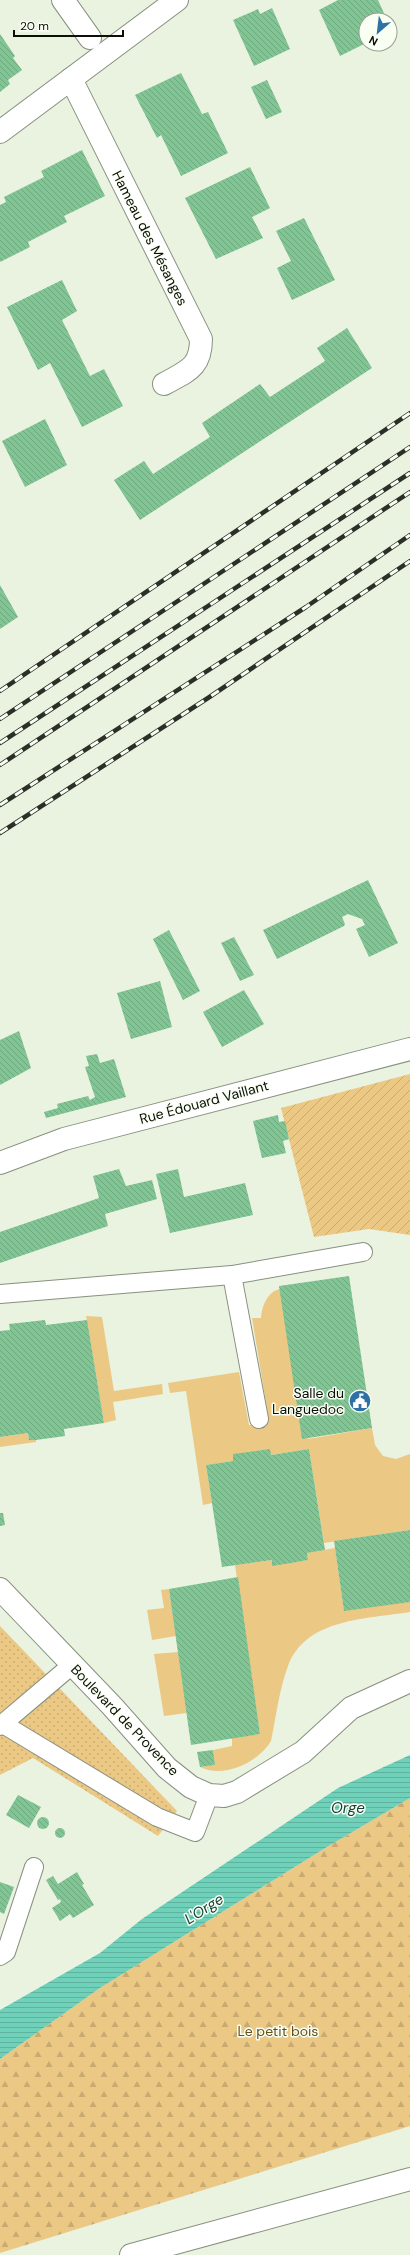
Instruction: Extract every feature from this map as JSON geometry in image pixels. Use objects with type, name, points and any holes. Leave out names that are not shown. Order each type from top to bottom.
[{"type":"street","points":[[63,0],[90,38]]},
{"type":"street","points":[[0,132],[177,0]]},
{"type":"street","name":"Hameau des Mésanges","points":[[71,79],[201,339],[201,353],[194,366],[164,384]]},
{"type":"street","name":"Rue Édouard Vaillant","points":[[0,1163],[64,1139],[410,1049]]},
{"type":"street","name":"Boulevard de Provence","points":[[0,1589],[167,1768],[191,1787],[209,1795],[224,1796],[237,1792],[303,1752],[351,1708],[410,1680]]},
{"type":"street","points":[[131,2255],[410,2179]]},
{"type":"lane","points":[[0,1294],[232,1275],[363,1252]]},
{"type":"lane","points":[[232,1275],[259,1419]]},
{"type":"lane","points":[[72,1665],[48,1688],[1,1725],[157,1817],[195,1832],[209,1795]]},
{"type":"lane","points":[[0,1956],[6,1952],[34,1867]]},
{"type":"green space","points":[[410,1074],[410,1235],[369,1229],[314,1237],[281,1108]]},
{"type":"green space","points":[[280,1289],[308,1439],[372,1428],[375,1445],[383,1456],[396,1459],[410,1454],[410,1530],[324,1543],[309,1449],[271,1455],[233,1454],[233,1461],[206,1465],[212,1503],[203,1505],[186,1391],[170,1393],[168,1383],[239,1372],[249,1425],[269,1421],[252,1318],[261,1318],[266,1300],[272,1293]]},
{"type":"green space","points":[[86,1316],[102,1317],[114,1391],[162,1384],[163,1394],[113,1402],[116,1420],[104,1423]]},
{"type":"green space","points":[[28,1433],[29,1440],[36,1440],[36,1442],[0,1447],[0,1437]]},
{"type":"green space","points":[[335,1548],[344,1610],[410,1601],[410,1612],[340,1624],[323,1630],[309,1638],[297,1650],[288,1666],[280,1694],[271,1741],[265,1749],[249,1762],[229,1770],[209,1770],[200,1767],[215,1765],[213,1750],[232,1746],[232,1738],[260,1734],[235,1565],[272,1560],[272,1565],[308,1560],[307,1553]]},
{"type":"green space","points":[[169,1589],[176,1636],[152,1640],[147,1610],[164,1608],[161,1590]]},
{"type":"green space","points":[[0,1626],[177,1811],[158,1836],[33,1758],[0,1775]]},
{"type":"green space","points":[[178,1652],[187,1713],[164,1716],[154,1654]]},
{"type":"green space","name":"Le petit bois","points":[[410,1798],[410,2126],[0,2253],[0,2059],[100,1988],[327,1847]]},
{"type":"water","name":"Orge","points":[[410,1755],[410,1798],[327,1847],[100,1988],[0,2059],[0,2010],[100,1953],[142,1919],[338,1788]]},
{"type":"building","points":[[338,0],[378,0],[383,12],[358,12],[358,47],[340,56],[319,10]]},
{"type":"building","points":[[272,8],[290,49],[254,66],[233,20],[258,9],[260,14]]},
{"type":"building","points":[[0,34],[15,56],[13,58],[22,70],[8,80],[10,84],[0,92]]},
{"type":"building","points":[[181,73],[202,114],[208,112],[228,153],[181,176],[161,135],[157,138],[135,95]]},
{"type":"building","points":[[267,80],[282,112],[266,119],[251,87]]},
{"type":"building","points":[[82,150],[105,196],[64,216],[67,222],[28,242],[30,247],[0,262],[0,205],[6,202],[4,197],[44,177],[41,171]]},
{"type":"building","points":[[250,167],[270,208],[252,217],[263,238],[216,259],[185,198]]},
{"type":"building","points":[[304,218],[335,280],[292,300],[277,268],[291,261],[276,231]]},
{"type":"building","points":[[62,280],[77,311],[62,320],[90,376],[104,369],[123,406],[82,427],[50,363],[38,370],[7,307]]},
{"type":"building","points":[[347,328],[372,368],[140,520],[114,480],[144,461],[153,474],[210,437],[202,423],[260,384],[270,397],[325,361],[317,348]]},
{"type":"building","points":[[45,419],[67,465],[25,487],[2,441]]},
{"type":"building","points":[[0,585],[18,617],[0,629]]},
{"type":"building","points":[[368,880],[398,943],[369,957],[356,929],[365,925],[362,919],[348,914],[342,917],[345,924],[344,926],[277,959],[263,930]]},
{"type":"building","points":[[169,930],[200,991],[183,1000],[153,939]]},
{"type":"building","points":[[234,937],[254,975],[240,981],[221,943]]},
{"type":"building","points":[[160,981],[172,1027],[131,1039],[117,993]]},
{"type":"building","points":[[244,990],[264,1024],[222,1047],[203,1012]]},
{"type":"building","points":[[19,1031],[31,1068],[0,1085],[0,1040]]},
{"type":"building","points":[[97,1054],[100,1063],[114,1059],[126,1097],[46,1118],[44,1112],[58,1108],[57,1104],[88,1096],[90,1100],[95,1097],[85,1067],[89,1066],[86,1056]]},
{"type":"building","points":[[278,1115],[279,1122],[285,1121],[289,1139],[283,1141],[286,1153],[262,1158],[253,1121]]},
{"type":"building","points":[[119,1169],[126,1186],[152,1180],[157,1199],[105,1214],[108,1226],[0,1263],[0,1232],[99,1198],[93,1176]]},
{"type":"building","points":[[178,1169],[184,1197],[245,1183],[253,1215],[170,1233],[156,1174]]},
{"type":"building","points":[[349,1276],[372,1428],[302,1439],[279,1286]]},
{"type":"building","points":[[45,1320],[46,1325],[87,1320],[104,1423],[64,1429],[65,1436],[36,1440],[29,1440],[28,1433],[0,1437],[0,1331],[10,1330],[9,1324]]},
{"type":"building","points":[[270,1449],[271,1455],[309,1449],[325,1550],[307,1553],[308,1560],[291,1563],[272,1566],[272,1560],[222,1567],[206,1465],[233,1461],[233,1454]]},
{"type":"building","points":[[0,1513],[3,1513],[5,1525],[0,1526]]},
{"type":"building","points":[[410,1530],[410,1602],[344,1611],[334,1541]]},
{"type":"building","points":[[238,1577],[260,1734],[191,1745],[169,1589]]},
{"type":"building","points":[[213,1750],[215,1765],[200,1767],[197,1752]]},
{"type":"building","points":[[18,1795],[41,1807],[29,1828],[6,1815]]},
{"type":"building","points":[[41,1817],[45,1817],[49,1823],[45,1829],[41,1829],[37,1825],[37,1821]]},
{"type":"building","points":[[60,1828],[65,1833],[60,1838],[55,1833]]},
{"type":"building","points":[[77,1872],[84,1884],[82,1885],[94,1905],[73,1918],[70,1914],[60,1921],[52,1908],[61,1902],[60,1899],[58,1900],[46,1880],[53,1876],[58,1884]]},
{"type":"building","points":[[0,1882],[14,1887],[4,1914],[0,1912]]},
{"type":"railway","points":[[0,691],[410,413]]},
{"type":"railway","points":[[0,719],[410,447]]},
{"type":"railway","points":[[0,743],[410,473]]},
{"type":"railway","points":[[0,765],[410,492]]},
{"type":"railway","points":[[0,805],[306,607],[410,535]]},
{"type":"railway","points":[[0,833],[208,698],[410,561]]},
{"type":"place","name":"Salle du Languedoc","points":[[360,1401]]},
{"type":"water label","name":"L'Orge","points":[[204,1909]]}]
